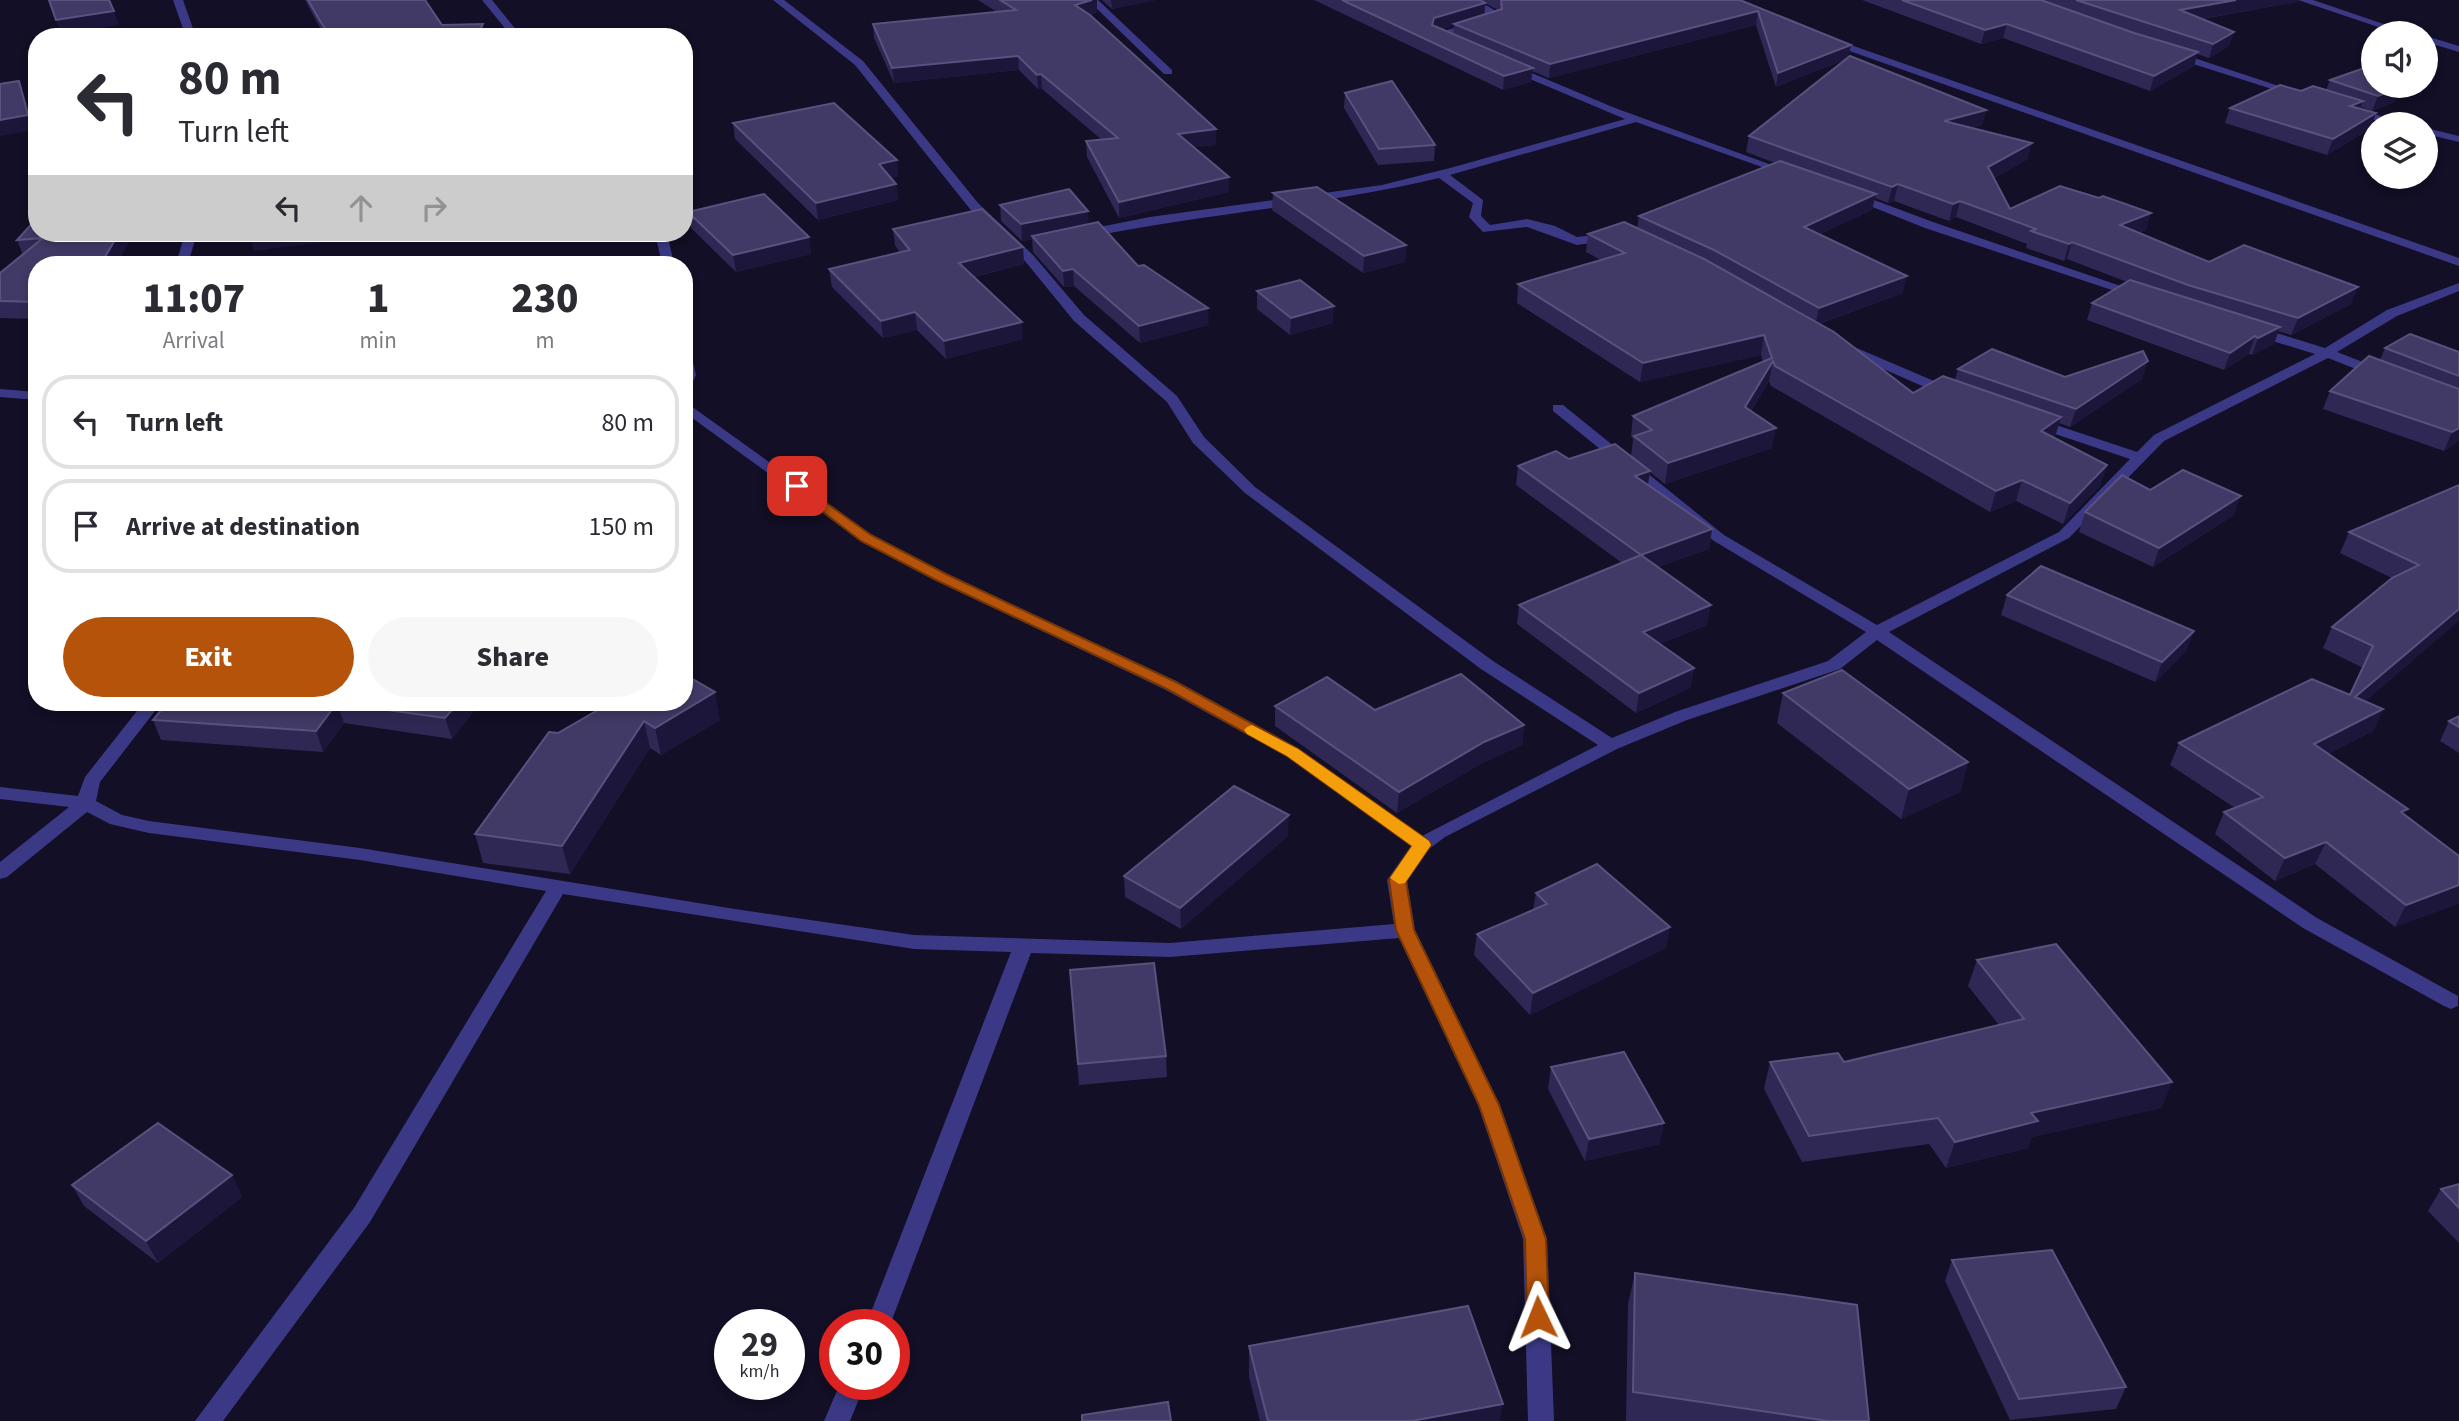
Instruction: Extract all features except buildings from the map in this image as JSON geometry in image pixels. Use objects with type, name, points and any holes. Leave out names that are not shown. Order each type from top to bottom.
[{"type":"street","points":[[178,0],[188,28]]},
{"type":"street","points":[[488,0],[510,28]]},
{"type":"street","points":[[778,0],[859,63],[974,205],[1025,247],[1079,318],[1172,398],[1198,440],[1250,490],[1487,665],[1611,745]]},
{"type":"street","points":[[1093,0],[1168,72]]},
{"type":"street","points":[[1457,46],[1437,36],[1496,19],[1487,9],[1467,0]]},
{"type":"street","points":[[2303,0],[2367,21]]},
{"type":"street","points":[[1811,33],[2064,125],[2459,262]]},
{"type":"street","points":[[2438,43],[2459,49]]},
{"type":"street","points":[[2161,51],[2305,96]]},
{"type":"street","points":[[1493,60],[1636,119],[1807,180]]},
{"type":"street","points":[[2342,108],[2361,113]]},
{"type":"street","points":[[1071,237],[1150,221],[1382,188],[1636,119]]},
{"type":"street","points":[[2438,134],[2459,139]]},
{"type":"street","points":[[1441,174],[1479,202],[1475,217],[1487,229],[1527,223],[1551,229],[1563,237],[1577,241],[1624,234]]},
{"type":"street","points":[[1846,194],[1929,225],[2152,299]]},
{"type":"street","points":[[1541,1421],[1535,1239],[1489,1105],[1405,930],[1397,880],[1422,845],[1438,833],[1611,745],[1681,716],[1834,665],[1877,632],[2064,535],[2159,438],[2328,353],[2392,313],[2459,288]]},
{"type":"street","points":[[2240,327],[2328,353],[2399,381]]},
{"type":"street","points":[[1835,343],[1968,401]]},
{"type":"street","points":[[0,393],[28,395]]},
{"type":"street","points":[[1558,408],[1719,538],[1877,632],[2311,923],[2451,1000]]},
{"type":"street","points":[[693,412],[866,538],[941,577],[1170,685],[1292,752],[1422,845]]},
{"type":"street","points":[[2021,418],[2139,457]]},
{"type":"street","points":[[0,872],[86,803],[91,781],[146,711]]},
{"type":"street","points":[[0,793],[86,803],[117,820],[149,827],[360,854],[914,942],[1170,950],[1405,930]]},
{"type":"street","points":[[208,1421],[362,1215],[558,887]]},
{"type":"street","points":[[884,1309],[1024,945]]},
{"type":"street","points":[[837,1421],[846,1400]]},
{"type":"slow traffic","points":[[1252,730],[1292,752],[1422,845],[1399,878]]},
{"type":"route","points":[[797,486],[866,538],[941,577],[1170,685],[1292,752],[1422,845],[1397,880],[1405,930],[1489,1105],[1535,1239],[1538,1317]]}]
